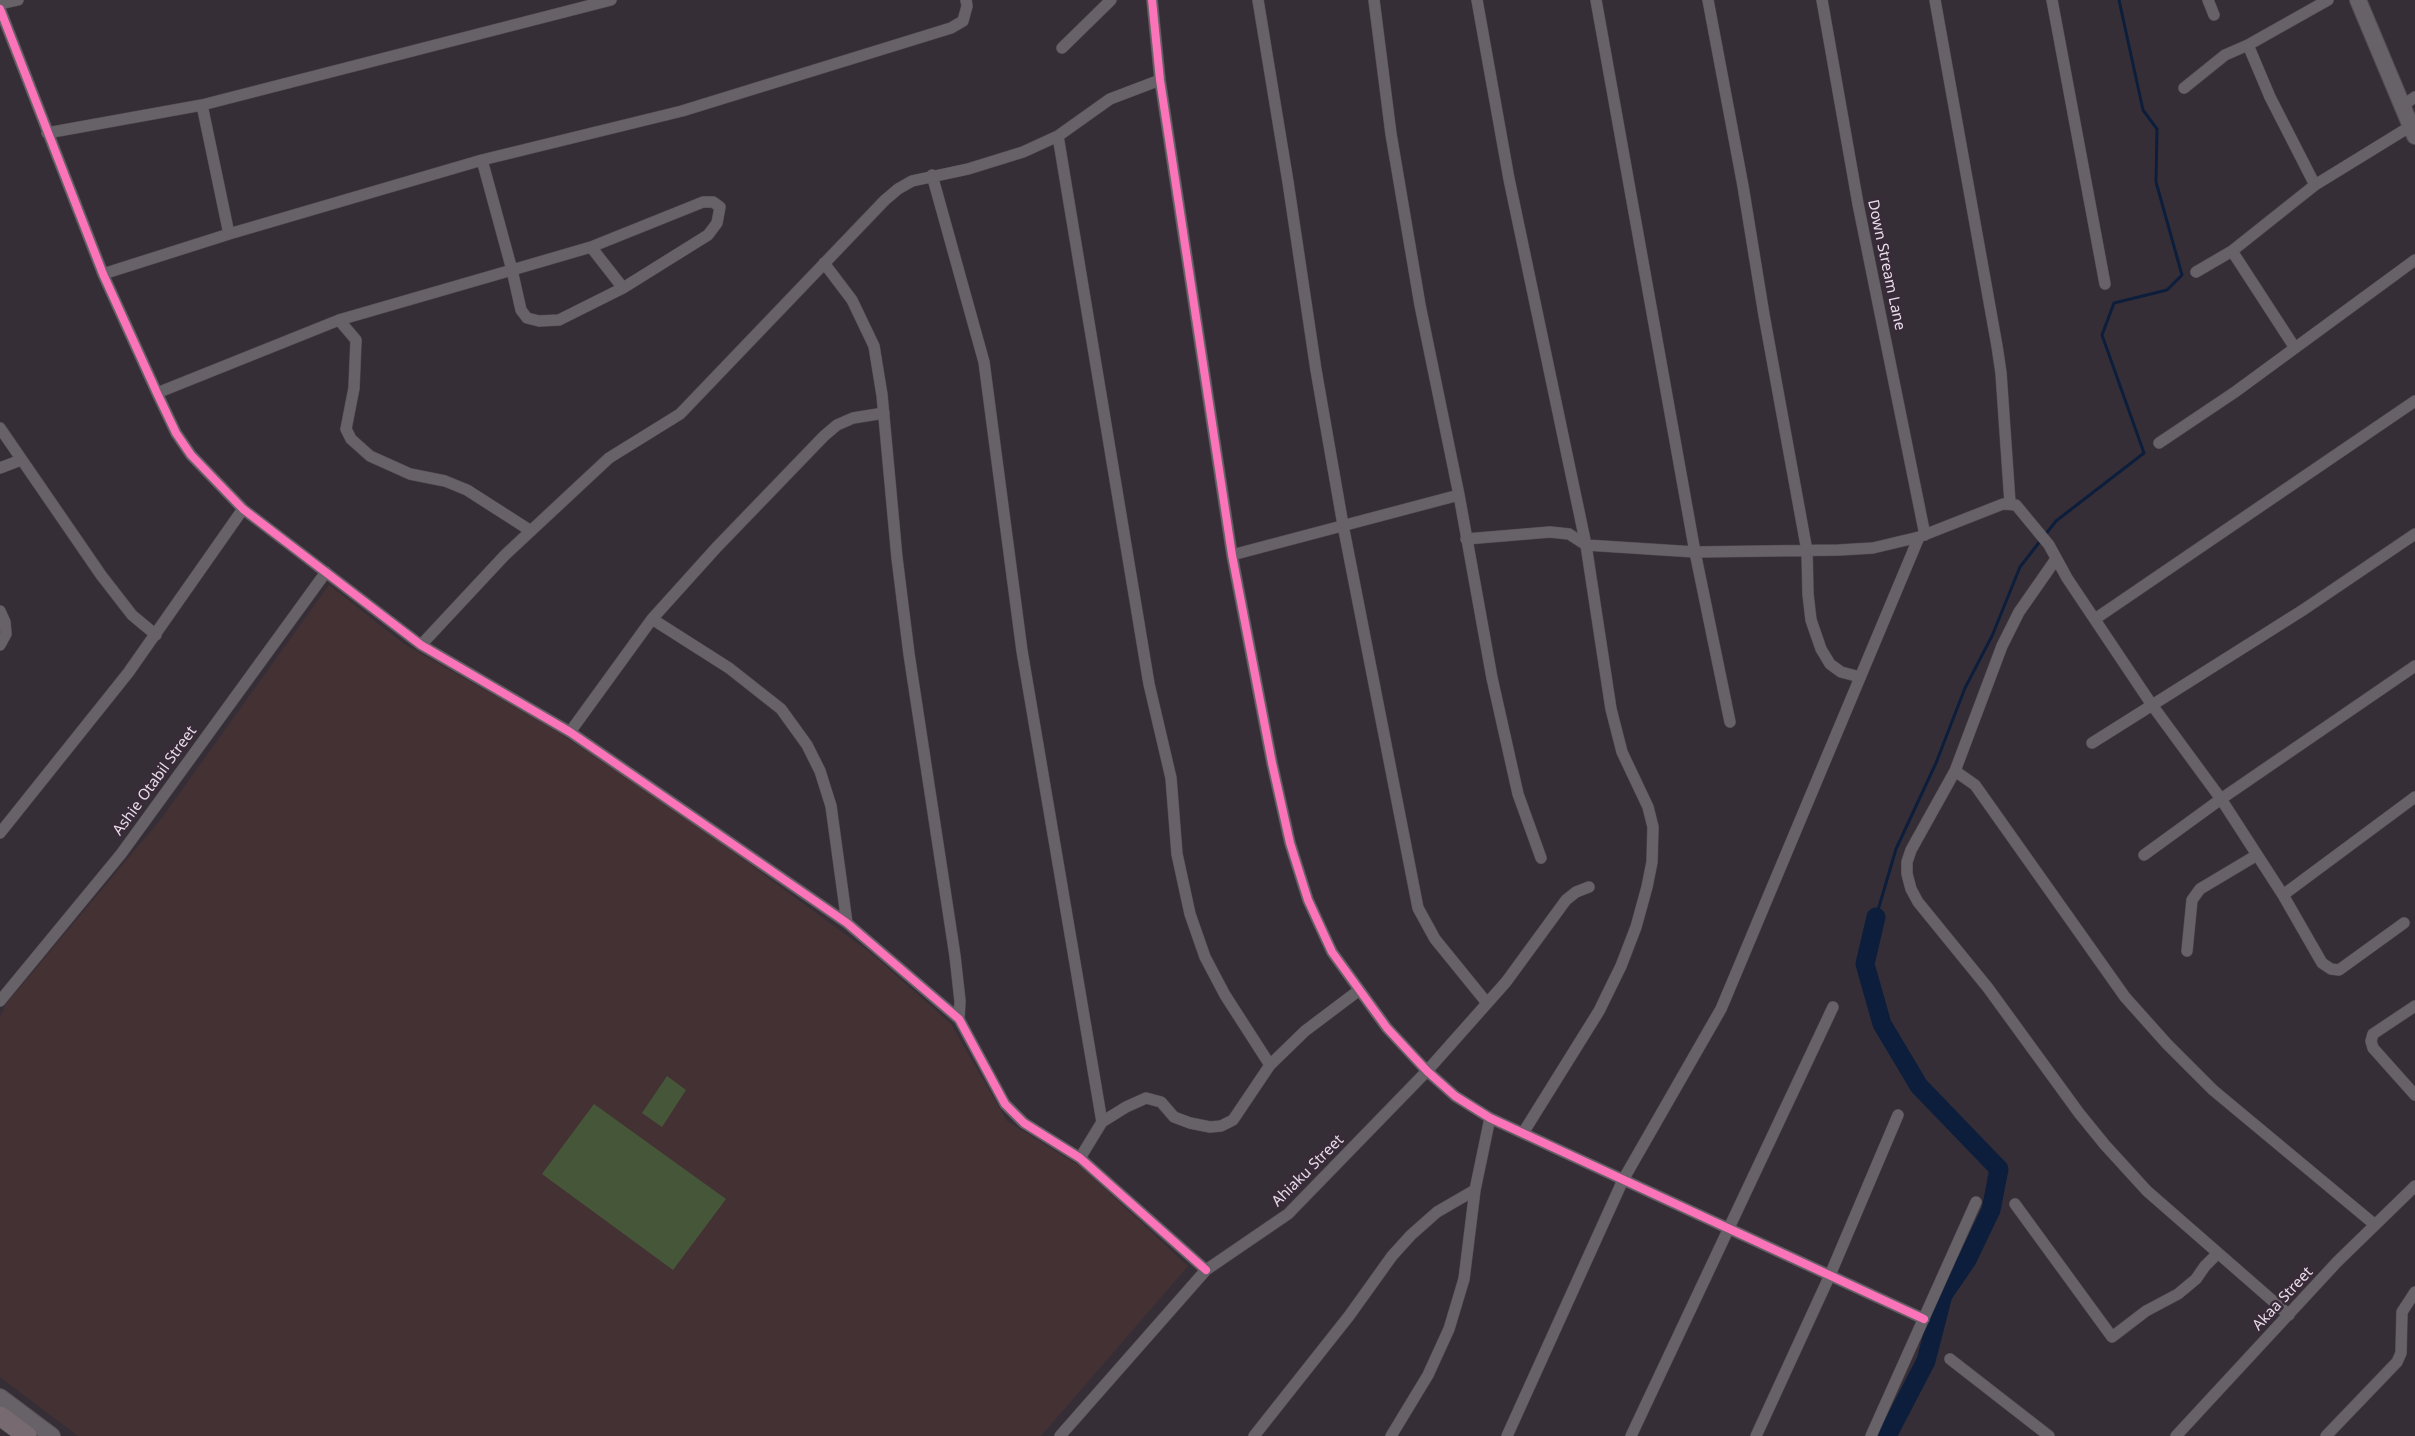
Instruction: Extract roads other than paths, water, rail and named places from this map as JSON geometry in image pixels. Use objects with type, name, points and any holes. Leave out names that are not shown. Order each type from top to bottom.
[{"type":"main road","points":[[2358,0],[2408,101],[2413,131]]},
{"type":"main road","points":[[4,1410],[27,1436]]},
{"type":"main road","points":[[4,1410],[52,1436]]},
{"type":"street","points":[[0,4],[18,0]]},
{"type":"street","points":[[47,133],[202,105],[611,0]]},
{"type":"street","points":[[103,274],[229,234],[482,160],[682,111],[951,28],[963,21],[967,6],[966,0]]},
{"type":"street","points":[[1062,48],[1111,0]]},
{"type":"street","points":[[1152,0],[1160,80],[1232,555],[1272,763],[1290,843],[1308,900],[1332,952],[1358,991],[1387,1028],[1427,1071],[1455,1096],[1490,1118],[1830,1274],[1924,1320]]},
{"type":"street","points":[[1258,0],[1316,370],[1343,525],[1418,908],[1435,939],[1487,1003]]},
{"type":"street","points":[[1374,0],[1391,134],[1420,305],[1459,495],[1492,678],[1518,794],[1541,858]]},
{"type":"street","points":[[1477,0],[1509,179],[1586,545],[1611,709],[1622,752],[1649,814],[1653,828],[1652,862],[1636,927],[1621,966],[1599,1011],[1523,1133]]},
{"type":"street","points":[[1596,0],[1695,552],[1730,722]]},
{"type":"street","points":[[1708,0],[1743,186],[1764,315],[1807,551],[1811,620],[1821,649],[1830,664],[1841,672],[1860,677]]},
{"type":"street","name":"Down Stream Lane","points":[[1822,0],[1858,204],[1922,536]]},
{"type":"street","points":[[1935,0],[1999,355],[2010,503]]},
{"type":"street","points":[[2052,0],[2105,284]]},
{"type":"street","points":[[2208,0],[2214,15]]},
{"type":"street","points":[[2184,88],[2225,55],[2248,46],[2328,0]]},
{"type":"street","points":[[0,9],[103,274],[156,392],[176,433],[191,455],[243,509],[421,645],[570,732],[847,923],[959,1019],[1005,1104],[1024,1123],[1080,1158],[1206,1270]]},
{"type":"street","points":[[2248,46],[2270,97],[2315,185]]},
{"type":"street","points":[[421,645],[504,555],[609,458],[680,414],[885,200],[912,181],[998,160],[1058,136],[1110,99],[1160,80]]},
{"type":"street","points":[[202,105],[229,234]]},
{"type":"street","points":[[2196,272],[2232,251],[2315,185],[2413,131]]},
{"type":"street","points":[[1058,136],[1149,684],[1171,778],[1177,854],[1190,914],[1205,957],[1225,995],[1270,1065]]},
{"type":"street","points":[[156,392],[339,320],[512,270],[591,247],[703,202],[713,202],[720,207],[717,223],[708,235],[623,288],[559,320],[539,321],[527,318],[521,310],[512,270],[482,160]]},
{"type":"street","points":[[932,176],[984,362],[1022,651],[1102,1122]]},
{"type":"street","points":[[591,247],[623,288]]},
{"type":"street","points":[[2232,251],[2295,348]]},
{"type":"street","points":[[2160,442],[2235,392],[2415,260]]},
{"type":"street","points":[[824,263],[852,300],[874,346],[884,413],[908,654],[955,956],[960,1001],[959,1019]]},
{"type":"street","points":[[339,320],[356,340],[354,388],[346,429],[351,439],[370,456],[410,474],[444,481],[467,490],[531,531]]},
{"type":"street","points":[[2094,619],[2415,401]]},
{"type":"street","points":[[570,732],[652,619],[716,548],[824,436],[837,425],[853,418],[884,413]]},
{"type":"street","points":[[0,428],[101,575],[132,615],[156,635]]},
{"type":"street","points":[[0,468],[21,460]]},
{"type":"street","points":[[1232,555],[1459,495]]},
{"type":"street","points":[[1466,539],[1550,532],[1569,534],[1586,545],[1695,552],[1807,551],[1873,548],[1922,536],[2010,503],[2016,505],[2049,545],[2094,619],[2152,705],[2221,799],[2283,896],[2322,963],[2335,970],[2339,970],[2404,923]]},
{"type":"street","points":[[0,833],[114,691],[156,635],[243,509]]},
{"type":"street","points":[[2092,743],[2303,610],[2415,534]]},
{"type":"street","points":[[1507,1436],[1623,1180],[1721,1008],[1860,677],[1922,536]]},
{"type":"street","points":[[2056,559],[2019,612],[2006,638],[1955,771],[1911,850],[1907,874],[1914,896],[1988,988],[2079,1113],[2105,1145],[2147,1191],[2289,1315]]},
{"type":"street","name":"Ashie Otabil Street","points":[[0,1001],[121,854],[326,572]]},
{"type":"street","points":[[0,611],[5,622],[6,634],[0,645]]},
{"type":"street","points":[[652,619],[729,668],[758,690],[781,709],[807,745],[820,771],[831,806],[847,923]]},
{"type":"street","points":[[2144,855],[2221,799],[2415,666]]},
{"type":"street","points":[[1955,771],[1975,785],[2125,997],[2167,1044],[2213,1090],[2340,1193],[2374,1224]]},
{"type":"street","points":[[2283,896],[2415,797]]},
{"type":"street","points":[[2187,951],[2192,900],[2200,888],[2257,855]]},
{"type":"street","name":"Ahiaku Street","points":[[1060,1436],[1206,1270],[1288,1214],[1427,1071],[1526,957],[1566,900],[1576,892],[1588,887]]},
{"type":"street","points":[[1080,1158],[1102,1122],[1126,1107],[1146,1098],[1161,1102],[1174,1117],[1182,1120],[1210,1126],[1221,1126],[1232,1120],[1270,1065],[1305,1031],[1358,991]]},
{"type":"street","points":[[2415,1006],[2373,1034],[2371,1041],[2373,1048],[2415,1095]]},
{"type":"street","points":[[1631,1436],[1833,1007]]},
{"type":"street","points":[[1756,1436],[1830,1274],[1898,1116]]},
{"type":"street","points":[[1391,1436],[1428,1375],[1450,1329],[1464,1279],[1475,1190],[1490,1118]]},
{"type":"street","name":"Akaa Street","points":[[2176,1436],[2374,1224],[2415,1186]]},
{"type":"street","points":[[1254,1436],[1349,1316],[1392,1256],[1411,1235],[1437,1212],[1475,1190]]},
{"type":"street","points":[[1871,1436],[1976,1202]]},
{"type":"street","points":[[2015,1204],[2112,1338],[2146,1312],[2178,1294],[2196,1280],[2205,1266],[2218,1253]]},
{"type":"street","points":[[2326,1436],[2397,1362],[2401,1354],[2402,1312],[2415,1292]]},
{"type":"street","points":[[1950,1359],[2047,1434]]},
{"type":"waterway","points":[[2045,535],[2056,521],[2144,453],[2102,335],[2114,303],[2167,290],[2182,275],[2156,182],[2157,129],[2143,110],[2119,0]]},
{"type":"waterway","points":[[1876,917],[1896,849],[1936,763],[1965,688],[1992,636],[2020,567],[2041,540]]},
{"type":"waterway","points":[[1876,917],[1865,964],[1882,1024],[1919,1086],[1999,1169],[1991,1210],[1967,1260],[1943,1295],[1926,1361],[1887,1436]]}]
